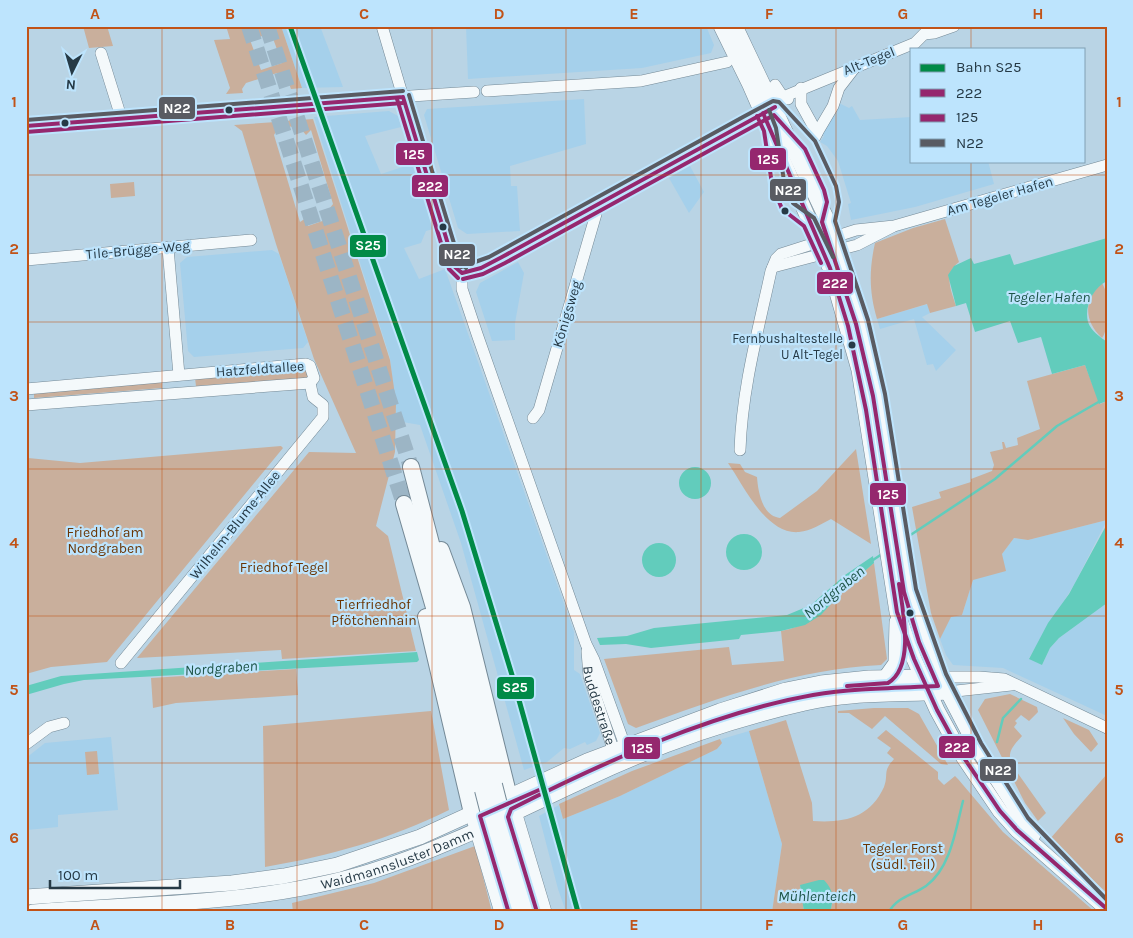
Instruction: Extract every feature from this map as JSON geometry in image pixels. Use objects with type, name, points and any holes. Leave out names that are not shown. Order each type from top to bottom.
[{"type":"highway","points":[[411,467],[411,526],[418,584],[472,814]]},
{"type":"highway","points":[[412,502],[502,839],[527,912]]},
{"type":"highway","points":[[412,502],[448,568],[462,607],[509,797]]},
{"type":"highway","points":[[411,526],[488,787]]},
{"type":"highway","points":[[502,839],[515,912]]},
{"type":"main road","points":[[721,26],[773,106],[844,312],[859,370],[897,612],[896,663],[886,677]]},
{"type":"main road","points":[[735,26],[837,243],[860,312],[878,395],[903,551],[916,611],[940,677],[978,749],[1028,829],[1107,909]]},
{"type":"main road","points":[[26,126],[121,117],[407,96]]},
{"type":"main road","name":"Buddestraße","points":[[407,96],[456,268],[462,273]]},
{"type":"main road","points":[[462,273],[493,261],[593,208],[773,106]]},
{"type":"main road","points":[[897,612],[922,677],[980,784],[1017,830],[1079,882]]},
{"type":"main road","name":"Waidmannsluster Damm","points":[[26,897],[232,883],[284,876],[364,857],[420,837],[619,748],[708,715],[786,690],[829,682],[886,677],[940,677]]},
{"type":"main road","name":"Waidmannsluster Damm","points":[[33,912],[230,899],[280,893],[368,872],[478,831],[624,762],[738,722],[800,704],[861,695],[947,692]]},
{"type":"main road","points":[[509,797],[544,912]]},
{"type":"main road","points":[[472,814],[502,912]]},
{"type":"street","name":"Buddestraße","points":[[382,26],[407,96]]},
{"type":"street","name":"Alt-Tegel","points":[[773,106],[800,88],[914,43],[921,30],[934,34],[954,26]]},
{"type":"street","points":[[102,53],[121,117]]},
{"type":"street","points":[[487,91],[641,81],[727,62]]},
{"type":"street","points":[[800,88],[801,104],[816,136],[834,106],[839,88],[857,66]]},
{"type":"street","points":[[775,85],[773,106],[801,104]]},
{"type":"street","points":[[407,96],[474,92]]},
{"type":"street","name":"Am Tegeler Hafen","points":[[740,450],[741,418],[749,369],[773,267],[781,254],[822,248],[837,243],[856,230],[894,226],[1107,165]]},
{"type":"street","name":"Königsweg","points":[[532,418],[539,410],[588,246],[596,214],[593,208]]},
{"type":"street","name":"Tile-Brügge-Weg","points":[[26,260],[251,240]]},
{"type":"street","points":[[168,248],[179,375]]},
{"type":"street","name":"Buddestraße","points":[[462,273],[462,289],[586,644],[594,660],[624,762]]},
{"type":"street","name":"Hatzfeldtallee","points":[[26,389],[306,364],[310,366],[314,378],[310,383],[26,406]]},
{"type":"street","name":"Wilhelm-Blume-Allee","points":[[120,663],[323,417],[323,405],[313,397],[310,383]]},
{"type":"street","points":[[940,677],[991,678],[1018,685],[1107,728]]},
{"type":"street","points":[[947,692],[1018,685]]},
{"type":"street","points":[[26,744],[49,727],[64,723]]},
{"type":"shaded area","points":[[281,26],[320,26],[343,87],[302,88]]},
{"type":"shaded area","points":[[466,26],[706,26],[714,45],[711,53],[642,68],[468,79]]},
{"type":"shaded area","points":[[584,99],[586,144],[510,166],[511,186],[517,186],[520,231],[467,234],[458,228],[424,115],[427,109]]},
{"type":"shaded area","points":[[839,103],[849,108],[852,106],[860,120],[910,117],[910,162],[988,162],[994,184],[915,207],[851,220],[848,204],[851,203],[838,161],[827,146],[820,142],[824,136],[821,131]]},
{"type":"shaded area","points":[[389,111],[398,116],[401,127],[365,136],[381,174],[412,164],[433,229],[426,231],[421,243],[404,248],[419,279],[445,269],[574,632],[574,670],[580,674],[600,733],[596,741],[587,745],[585,742],[570,749],[564,748],[547,762],[524,770],[461,543],[420,425],[397,421],[390,358],[314,117]]},
{"type":"shaded area","points":[[690,166],[704,192],[689,213],[669,178]]},
{"type":"shaded area","points":[[272,250],[279,254],[308,342],[303,348],[194,357],[188,351],[180,263],[187,257]]},
{"type":"shaded area","points":[[518,262],[524,273],[515,323],[515,340],[492,341],[476,292],[480,283]]},
{"type":"shaded area","points":[[928,304],[930,313],[922,317],[956,350],[936,371],[933,364],[927,365],[914,319],[880,329],[877,319]]},
{"type":"shaded area","points":[[1107,520],[1075,583],[1029,658],[1042,665],[1050,648],[1059,638],[1107,603],[1107,716],[1003,668],[953,665],[946,655],[940,639],[947,622],[951,617],[962,615],[973,580],[1002,554],[1014,538],[1028,540]]},
{"type":"shaded area","points":[[749,731],[782,844],[772,912],[566,912],[539,816],[559,805],[563,819],[620,796],[717,749],[722,739]]},
{"type":"shaded area","points":[[111,737],[118,810],[58,815],[58,827],[27,830],[26,758],[45,743]]},
{"type":"green space","points":[[83,26],[107,26],[113,46],[89,48]]},
{"type":"green space","points":[[226,26],[281,26],[302,88],[291,89],[287,78],[277,73],[246,83],[242,89],[243,93],[226,94],[230,88],[214,40],[230,39]],"holes":[[[271,33],[282,63],[261,70],[250,40]]]},
{"type":"green space","points":[[313,119],[390,360],[396,402],[395,452],[376,526],[388,536],[416,651],[282,659],[281,650],[137,658],[309,452],[356,453],[314,359],[276,244],[242,131],[234,125],[276,122],[278,128],[274,135],[300,222],[306,218],[308,226],[331,218],[330,208],[333,204],[311,130],[306,135],[301,129],[288,126],[285,121]]},
{"type":"green space","points":[[134,182],[135,196],[111,198],[110,184]]},
{"type":"green space","points":[[945,219],[959,262],[951,272],[950,277],[956,306],[930,313],[927,304],[877,319],[872,300],[871,281],[875,243],[913,228]]},
{"type":"green space","points":[[1102,283],[1108,303],[1108,319],[1102,338],[1092,325],[1088,310],[1091,296]]},
{"type":"green space","points":[[1085,365],[1100,404],[1107,401],[1107,520],[1028,540],[1014,538],[1002,554],[1006,571],[973,580],[962,615],[951,617],[940,639],[931,613],[912,507],[941,498],[939,492],[971,482],[971,479],[992,471],[994,465],[990,452],[1003,449],[1002,442],[1004,442],[1006,448],[1018,445],[1017,438],[1040,429],[1027,381]]},
{"type":"green space","points":[[308,369],[309,378],[196,386],[195,378]]},
{"type":"green space","points":[[162,381],[162,388],[34,398],[34,391]]},
{"type":"green space","name":"Friedhof am Nordgraben","points":[[281,446],[283,448],[107,662],[51,667],[26,674],[28,458],[80,463]]},
{"type":"green space","points":[[856,449],[871,544],[831,519],[812,529],[799,532],[787,531],[776,526],[757,507],[728,463],[740,464],[745,472],[757,477],[758,489],[765,508],[769,513],[780,518],[817,491]]},
{"type":"green space","points":[[897,555],[907,604],[927,662],[920,662],[907,626],[894,557]]},
{"type":"green space","points":[[874,563],[887,659],[881,665],[818,672],[787,679],[726,696],[636,728],[628,724],[604,659],[729,647],[732,665],[784,661],[781,631],[797,627],[821,613]]},
{"type":"green space","points":[[296,669],[298,695],[176,703],[153,708],[151,678]]},
{"type":"green space","points":[[1010,694],[1037,707],[1038,712],[1029,721],[1021,715],[1015,721],[1017,723],[1014,727],[1022,736],[1010,752],[1010,760],[1046,813],[1038,821],[1025,803],[978,710],[985,699]]},
{"type":"green space","points":[[908,708],[919,714],[948,765],[941,764],[885,716],[872,729],[849,713],[838,713],[838,711]]},
{"type":"green space","points":[[431,711],[449,810],[382,838],[313,858],[265,867],[263,726]]},
{"type":"green space","points":[[1063,718],[1089,730],[1098,744],[1091,752],[1074,734]]},
{"type":"green space","name":"Tegeler Forst (südl. Teil)","points":[[786,720],[812,803],[813,821],[845,819],[864,812],[871,806],[884,787],[888,767],[894,759],[887,753],[891,748],[877,738],[886,730],[938,772],[938,779],[944,785],[955,776],[1003,832],[1095,912],[830,912],[833,900],[800,885],[804,912],[772,912],[782,844],[749,731]]},
{"type":"green space","points":[[720,739],[722,743],[717,749],[620,796],[563,819],[559,804],[632,771]]},
{"type":"green space","points":[[97,751],[99,774],[87,775],[85,752]]},
{"type":"green space","points":[[1107,774],[1107,893],[1049,840]]},
{"type":"green space","points":[[475,846],[492,912],[301,912],[298,909],[293,912],[292,903],[374,883]]},
{"type":"water","name":"Tegeler Hafen","points":[[1107,238],[1107,281],[1094,293],[1087,310],[1089,325],[1096,334],[1107,342],[1107,401],[1099,404],[1085,365],[1052,374],[1041,337],[1018,343],[1010,321],[975,332],[966,303],[956,306],[948,275],[954,266],[971,258],[974,264],[1010,254],[1014,265]]},
{"type":"water","points":[[695,467],[707,471],[711,483],[707,495],[695,499],[683,495],[679,483],[683,471]]},
{"type":"water","points":[[1107,524],[1107,603],[1059,638],[1050,648],[1042,665],[1029,659],[1048,623],[1069,594]]},
{"type":"water","points":[[744,534],[756,540],[762,552],[756,564],[744,570],[732,564],[726,552],[732,540]]},
{"type":"water","points":[[659,543],[671,548],[676,560],[671,572],[659,577],[647,572],[642,560],[647,548]]},
{"type":"water","points":[[873,556],[874,563],[845,588],[821,615],[805,625],[781,631],[741,635],[739,639],[651,648],[626,644],[600,645],[597,638],[627,636],[654,628],[787,615],[811,605],[845,575]]},
{"type":"water","points":[[417,652],[419,660],[417,662],[84,680],[26,695],[26,686],[61,676]]},
{"type":"water","name":"Mühlenteich","points":[[824,880],[830,888],[832,903],[830,912],[804,912],[800,885]]},
{"type":"waterway","name":"Nordgraben","points":[[906,538],[995,479],[1057,426],[1107,397]]},
{"type":"waterway","name":"Nordgraben","points":[[873,560],[882,554]]},
{"type":"waterway","points":[[997,742],[1003,718],[1021,699]]},
{"type":"waterway","points":[[889,912],[896,903],[926,886],[941,869],[955,835],[963,801]]},
{"type":"tunnel","points":[[249,26],[404,504]]},
{"type":"tunnel","points":[[267,26],[411,467]]},
{"type":"rail line","name":"S25","points":[[290,26],[462,511],[512,675],[578,912]]},
{"type":"transit line","name":"N22","points":[[26,120],[403,91]]},
{"type":"transit line","name":"N22","points":[[409,95],[460,263],[466,268]]},
{"type":"transit line","name":"222","points":[[403,97],[455,267],[462,273]]},
{"type":"transit line","name":"222","points":[[26,126],[403,97]]},
{"type":"transit line","name":"125","points":[[397,99],[449,269],[458,278]]},
{"type":"transit line","name":"N22","points":[[461,267],[489,257],[743,117],[773,101],[779,102],[815,141],[836,186],[839,202],[835,221],[868,320],[885,394],[916,589],[946,674],[981,743],[1028,818],[1107,900]]},
{"type":"transit line","name":"125","points":[[26,132],[403,103]]},
{"type":"transit line","name":"222","points":[[462,273],[481,268],[502,257],[775,107]]},
{"type":"transit line","name":"N22","points":[[769,110],[776,128],[784,181],[793,203],[814,218],[833,257]]},
{"type":"transit line","name":"222","points":[[763,113],[830,268],[848,326],[866,410],[897,612],[914,659],[937,710],[960,752],[1000,811],[1017,830],[1107,909]]},
{"type":"transit line","name":"125","points":[[463,279],[483,274],[505,263],[774,115],[805,149],[824,190],[827,202],[822,222],[856,324],[873,396],[904,592],[919,642],[938,686],[844,691],[774,703],[658,741],[582,774],[511,809],[508,817],[537,912]]},
{"type":"transit line","name":"125","points":[[757,116],[764,131],[772,184],[782,209],[804,226],[821,263]]},
{"type":"transit line","name":"125","points":[[847,686],[888,683],[902,665],[905,638],[899,584]]},
{"type":"transit line","name":"125","points":[[508,910],[480,816],[539,790]]},
{"type":"place","name":"Fernbushaltestelle U Alt-Tegel","points":[[852,345]]},
{"type":"park label","name":"Friedhof Tegel","points":[[284,567]]},
{"type":"park label","name":"Tierfriedhof Pfötchenhain","points":[[374,612]]}]
